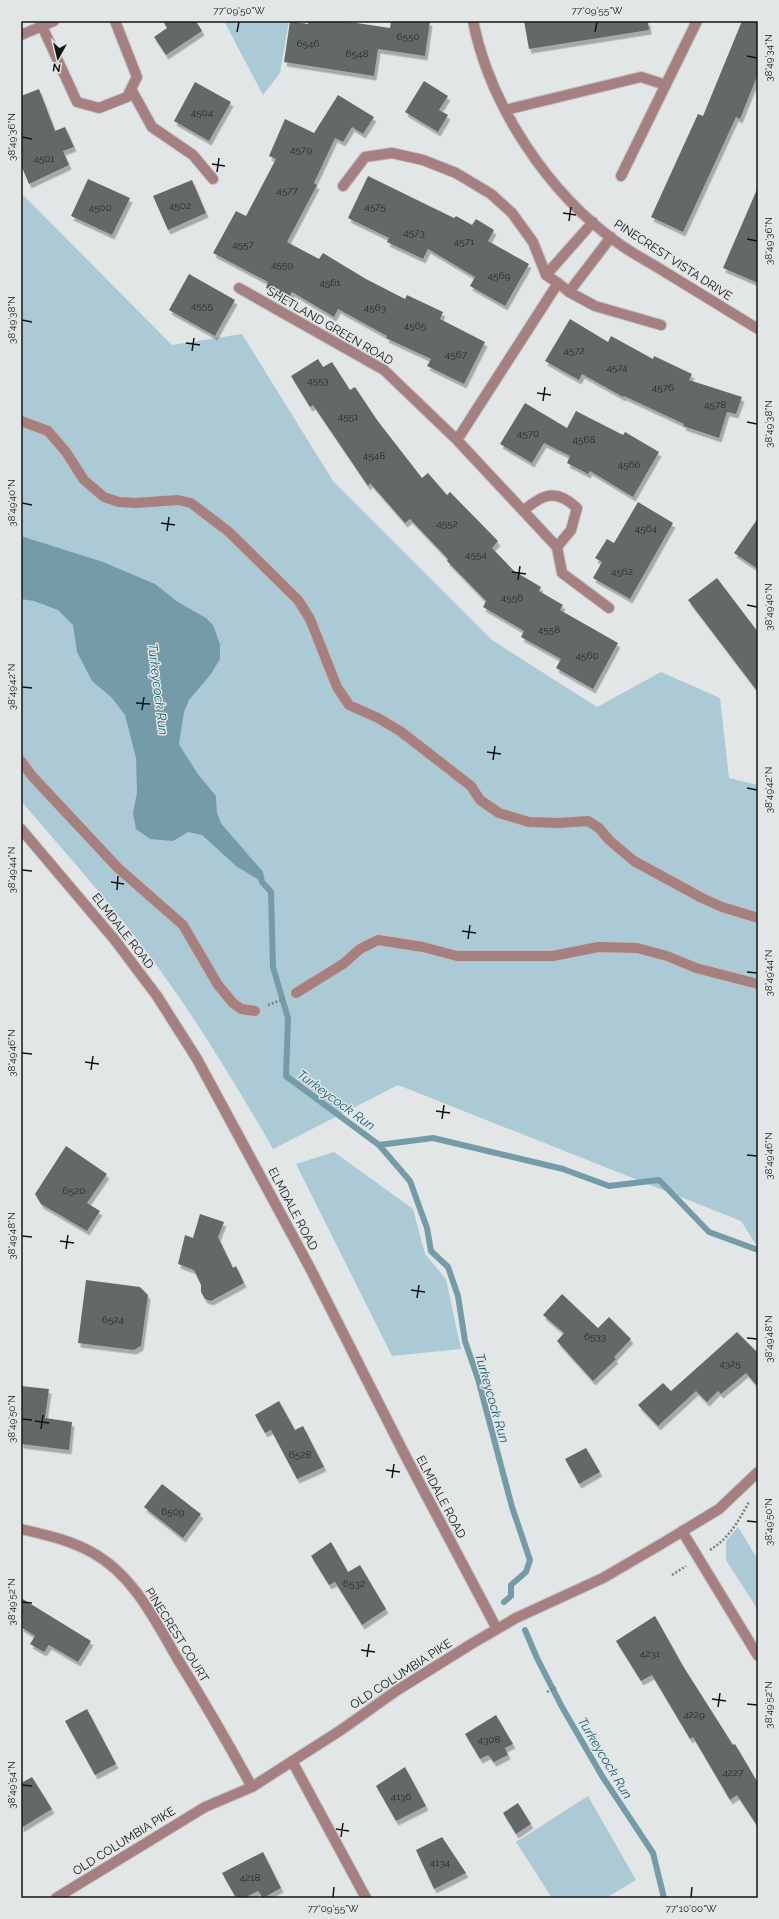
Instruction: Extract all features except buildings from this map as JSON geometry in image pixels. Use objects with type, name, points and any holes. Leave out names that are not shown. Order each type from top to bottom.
[{"type":"street","points":[[21,35],[54,21]]},
{"type":"street","points":[[42,26],[77,102],[99,108],[127,96],[137,77],[115,21]]},
{"type":"street","name":"PINECREST VISTA DRIVE","points":[[473,21],[493,84],[505,110],[533,157],[557,186],[593,222],[611,237],[758,329]]},
{"type":"street","points":[[621,176],[697,21]]},
{"type":"street","points":[[505,110],[642,77],[666,85]]},
{"type":"street","points":[[131,89],[152,127],[193,156],[213,179]]},
{"type":"street","points":[[343,186],[366,157],[392,153],[423,160],[456,173],[491,194],[512,213],[533,242],[546,275],[569,292],[595,306],[661,325]]},
{"type":"street","points":[[546,275],[593,222]]},
{"type":"street","points":[[569,292],[611,237]]},
{"type":"street","points":[[457,440],[558,283]]},
{"type":"street","name":"SHETLAND GREEN ROAD","points":[[239,288],[384,370],[457,440],[557,547]]},
{"type":"street","points":[[21,421],[48,431],[66,452],[84,480],[104,496],[119,502],[136,504],[178,500],[191,503],[229,532],[298,600],[310,619],[337,688],[349,705],[378,718],[400,731],[471,786],[480,800],[499,813],[529,822],[559,823],[588,821],[599,828],[614,844],[634,861],[646,868],[722,907],[758,918]]},
{"type":"street","points":[[524,511],[538,499],[550,495],[566,498],[577,508],[571,530],[557,547],[562,573],[609,608]]},
{"type":"street","points":[[21,761],[32,776],[118,868],[183,925],[218,985],[233,1003],[241,1008],[254,1011]]},
{"type":"street","name":"ELMDALE ROAD","points":[[21,829],[114,939],[157,996],[197,1059],[310,1268],[408,1461],[496,1629]]},
{"type":"street","points":[[296,993],[343,964],[360,948],[378,940],[457,956],[553,956],[598,947],[637,948],[667,956],[696,968],[758,984]]},
{"type":"street","name":"OLD COLUMBIA PIKE","points":[[56,1898],[205,1807],[252,1787],[396,1691],[496,1629],[516,1618],[603,1578],[719,1509],[758,1472]]},
{"type":"street","name":"PINECREST COURT","points":[[21,1529],[68,1541],[94,1553],[113,1568],[131,1587],[146,1606],[216,1721],[252,1787]]},
{"type":"street","points":[[682,1531],[758,1656]]},
{"type":"street","points":[[292,1761],[366,1898]]},
{"type":"path","points":[[254,1011],[296,993]]},
{"type":"path","points":[[672,1575],[723,1542],[734,1528],[752,1496]]},
{"type":"path","points":[[548,1692],[557,1687]]},
{"type":"shaded area","points":[[224,21],[289,21],[280,73],[263,95]]},
{"type":"shaded area","points":[[21,193],[172,345],[242,334],[333,481],[492,640],[597,707],[661,672],[720,698],[729,778],[758,785],[758,1248],[741,1221],[398,1085],[273,1149],[219,1058],[160,970],[110,905],[21,801]]},
{"type":"shaded area","points":[[334,1152],[413,1209],[425,1254],[446,1279],[461,1349],[392,1356],[296,1164]]},
{"type":"shaded area","points":[[738,1527],[758,1560],[758,1610],[726,1560],[726,1541]]},
{"type":"shaded area","points":[[588,1796],[636,1880],[606,1898],[552,1898],[516,1842]]},
{"type":"water","points":[[21,536],[103,562],[155,584],[178,602],[206,618],[213,625],[220,644],[220,659],[211,674],[189,700],[184,712],[179,744],[197,773],[216,796],[217,813],[225,833],[260,873],[262,882],[236,866],[202,835],[188,832],[173,841],[150,839],[136,829],[133,813],[137,792],[136,758],[125,715],[112,698],[92,681],[77,652],[73,625],[58,610],[34,601],[21,599]]},
{"type":"waterway","name":"Turkeycock Run","points":[[220,827],[260,873],[262,882],[271,892],[273,967],[288,1018],[286,1076],[379,1145],[410,1181],[427,1228],[431,1251],[448,1267],[458,1296],[465,1341],[478,1379],[512,1507],[530,1560],[526,1572],[511,1585],[511,1596],[504,1602]]},
{"type":"waterway","name":"Turkeycock Run","points":[[379,1145],[433,1138],[563,1169],[609,1186],[659,1180],[709,1232],[758,1250]]},
{"type":"waterway","name":"Turkeycock Run","points":[[525,1630],[537,1658],[562,1707],[602,1776],[653,1853],[664,1898]]}]
